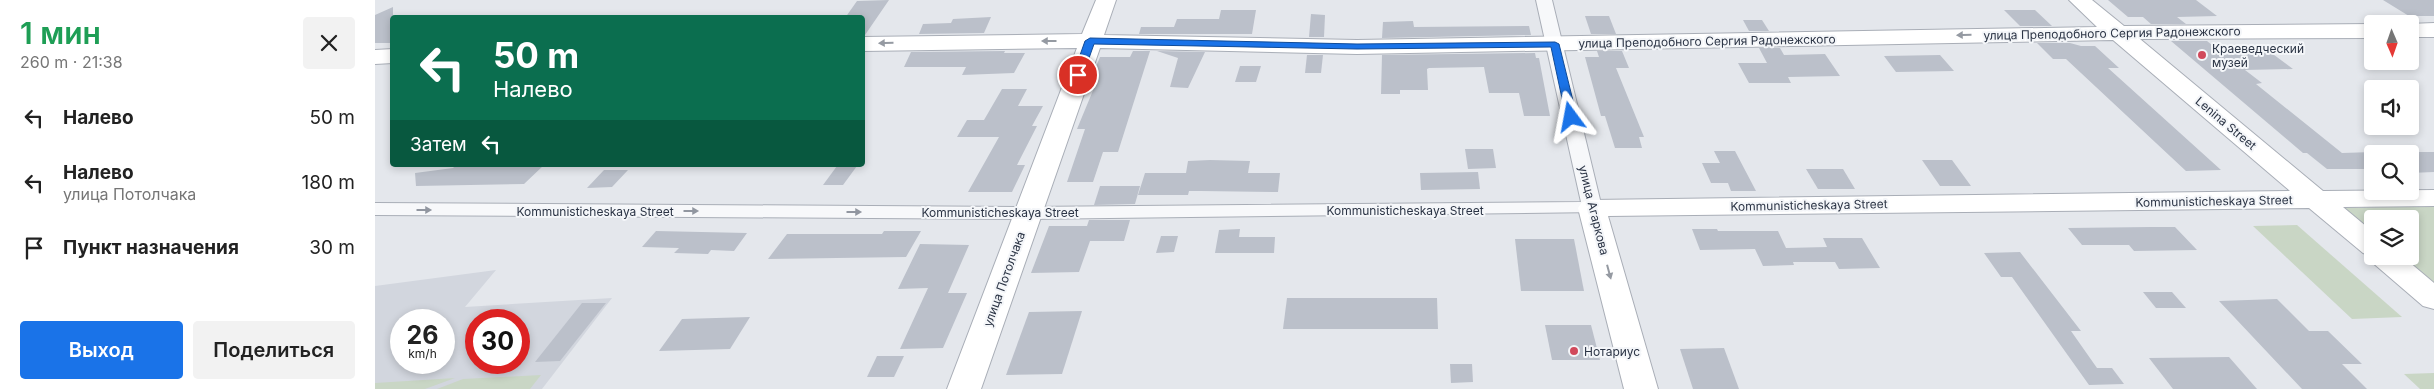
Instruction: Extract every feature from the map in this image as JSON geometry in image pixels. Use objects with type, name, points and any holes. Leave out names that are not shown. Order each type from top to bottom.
[{"type":"street","name":"улица Потолчака","points":[[964,389],[1106,0]]},
{"type":"street","name":"улица Агаркова","points":[[1544,0],[1592,208],[1641,389]]},
{"type":"street","name":"Lenina Street","points":[[2079,0],[2364,239]]},
{"type":"street","name":"улица Преподобного Сергия Радонежского","points":[[865,44],[1090,41],[1357,47],[2364,30]]},
{"type":"street","points":[[2419,30],[2434,30]]},
{"type":"street","points":[[375,57],[390,56]]},
{"type":"street","name":"Kommunisticheskaya Street","points":[[375,210],[1029,213],[2434,198]]},
{"type":"street","points":[[2394,265],[2434,299]]},
{"type":"shaded area","points":[[496,270],[465,307],[612,298],[542,389],[375,389],[375,286]]},
{"type":"green space","points":[[2434,206],[2434,291],[2403,265],[2419,265],[2419,210],[2364,210],[2364,233],[2333,208]]},
{"type":"green space","points":[[2297,225],[2402,317],[2352,319],[2253,226]]},
{"type":"green space","points":[[2434,373],[2434,389],[2420,389],[2404,374]]},
{"type":"green space","points":[[541,375],[530,389],[437,389],[463,379]]},
{"type":"green space","points":[[455,378],[425,389],[375,389],[375,383]]},
{"type":"building","points":[[889,0],[865,35],[865,15],[847,15],[857,1]]},
{"type":"building","points":[[2108,0],[2196,0],[2217,16],[2177,17],[2186,24],[2151,24],[2143,17],[2128,17]]},
{"type":"building","points":[[2383,0],[2434,0],[2434,16],[2407,15]]},
{"type":"building","points":[[393,7],[393,15],[390,15],[390,43],[375,43],[375,15]]},
{"type":"building","points":[[1221,10],[1256,10],[1252,34],[1139,34],[1141,27],[1174,27],[1177,19],[1219,19]]},
{"type":"building","points":[[2004,10],[2035,10],[2052,26],[2020,26]]},
{"type":"building","points":[[1311,14],[1325,15],[1324,37],[1309,37]]},
{"type":"building","points":[[1585,16],[1609,16],[1616,34],[1591,34]]},
{"type":"building","points":[[991,17],[984,33],[919,34],[923,24],[951,23],[953,19]]},
{"type":"building","points":[[1743,20],[1762,20],[1769,31],[1749,31]]},
{"type":"building","points":[[1413,21],[1414,27],[1529,26],[1531,35],[1382,38],[1383,22]]},
{"type":"building","points":[[2171,41],[2207,41],[2217,49],[2266,49],[2293,69],[2245,70],[2262,83],[2256,84],[2342,153],[2364,152],[2364,169],[2327,169],[2307,153],[2303,153]]},
{"type":"building","points":[[2037,43],[2070,43],[2081,46],[2095,46],[2119,68],[2108,68],[2221,170],[2186,171],[2066,59],[2053,59]]},
{"type":"building","points":[[1759,48],[1780,48],[1784,55],[1825,54],[1840,76],[1788,77],[1791,83],[1749,83],[1738,63],[1767,63]]},
{"type":"building","points":[[1005,51],[1004,53],[1025,53],[1014,73],[962,75],[966,67],[904,67],[911,52]]},
{"type":"building","points":[[1133,51],[1150,51],[1118,152],[1103,152],[1093,182],[1067,182],[1085,129],[1077,129],[1099,76],[1092,76],[1100,57],[1130,57]]},
{"type":"building","points":[[1157,51],[1205,52],[1188,88],[1170,87],[1178,58]]},
{"type":"building","points":[[1597,51],[1622,51],[1629,68],[1616,68],[1644,137],[1639,137],[1642,148],[1615,148],[1605,116],[1601,116],[1585,57],[1599,57]]},
{"type":"building","points":[[1535,53],[1536,58],[1539,58],[1550,116],[1524,116],[1519,93],[1489,93],[1484,67],[1429,68],[1427,69],[1428,90],[1400,90],[1400,94],[1381,94],[1382,55]]},
{"type":"building","points":[[1307,55],[1323,55],[1321,73],[1305,73]]},
{"type":"building","points":[[1940,55],[1954,71],[1896,72],[1884,56]]},
{"type":"building","points":[[1240,66],[1261,66],[1256,82],[1235,82]]},
{"type":"building","points":[[1002,89],[1027,89],[1018,106],[1043,106],[1032,126],[1037,126],[1017,165],[1025,165],[1012,192],[968,192],[999,137],[957,137],[967,120],[984,120]]},
{"type":"building","points":[[1465,149],[1493,149],[1496,168],[1468,169]]},
{"type":"building","points":[[1714,151],[1735,151],[1756,191],[1731,191],[1728,183],[1711,183],[1702,163],[1720,163]]},
{"type":"building","points":[[2419,152],[2434,152],[2434,172],[2419,173]]},
{"type":"building","points":[[1922,160],[1952,160],[1971,186],[1940,186]]},
{"type":"building","points":[[1188,161],[1250,161],[1248,173],[1280,173],[1278,192],[1189,191],[1188,195],[1138,195],[1145,173],[1186,173]]},
{"type":"building","points":[[542,167],[524,184],[416,186],[415,173],[453,168]]},
{"type":"building","points":[[836,167],[856,167],[843,185],[823,185]]},
{"type":"building","points":[[1806,169],[1843,169],[1855,189],[1818,189]]},
{"type":"building","points":[[604,170],[628,170],[612,187],[587,188]]},
{"type":"building","points":[[1478,172],[1480,189],[1421,190],[1420,173]]},
{"type":"building","points":[[1100,186],[1140,186],[1135,204],[1094,205]]},
{"type":"building","points":[[1089,220],[1130,220],[1124,241],[1090,241],[1079,272],[1031,273],[1049,226],[1087,226]]},
{"type":"building","points":[[2175,227],[2197,250],[2134,251],[2129,245],[2082,245],[2068,228]]},
{"type":"building","points":[[1240,229],[1239,237],[1275,237],[1274,253],[1215,253],[1219,230]]},
{"type":"building","points":[[1692,229],[1778,231],[1786,248],[1827,247],[1823,238],[1862,238],[1880,268],[1839,269],[1835,262],[1793,262],[1794,265],[1763,266],[1755,249],[1700,250]]},
{"type":"building","points":[[656,231],[747,233],[734,251],[711,250],[708,254],[674,253],[679,248],[642,247]]},
{"type":"building","points":[[884,231],[921,231],[906,257],[768,259],[787,234],[882,234]]},
{"type":"building","points":[[1161,236],[1178,236],[1174,252],[1156,253]]},
{"type":"building","points":[[1515,239],[1574,239],[1584,291],[1521,291]]},
{"type":"building","points":[[920,244],[969,245],[948,293],[967,293],[943,348],[900,349],[928,288],[898,289]]},
{"type":"building","points":[[2020,252],[2081,331],[2071,331],[2097,368],[2112,368],[2124,384],[2089,385],[2012,277],[2001,277],[1984,253]]},
{"type":"building","points":[[2143,292],[2172,292],[2186,308],[2156,308]]},
{"type":"building","points":[[1287,298],[1437,298],[1438,329],[1283,329]]},
{"type":"building","points":[[2277,299],[2309,331],[2328,331],[2362,364],[2342,364],[2367,389],[2302,389],[2219,301]]},
{"type":"building","points":[[582,303],[606,303],[560,361],[535,362]]},
{"type":"building","points":[[1082,311],[1062,374],[1006,375],[1029,312]]},
{"type":"building","points":[[750,317],[730,349],[659,351],[682,319]]},
{"type":"building","name":"Нотариус","points":[[1545,325],[1591,325],[1600,360],[1552,360]]},
{"type":"building","points":[[1724,348],[1739,389],[1693,389],[1680,349]]},
{"type":"building","points":[[877,356],[904,356],[894,377],[867,377]]},
{"type":"building","points":[[2229,357],[2257,389],[2173,389],[2149,358]]},
{"type":"building","points":[[1450,364],[1472,364],[1473,382],[1451,383]]},
{"type":"place","name":"Краеведческий музей","points":[[2202,55]]},
{"type":"place","name":"Нотариус","points":[[1574,351]]},
{"type":"route","points":[[1078,75],[1090,41],[1357,47],[1555,44],[1571,117]]}]
